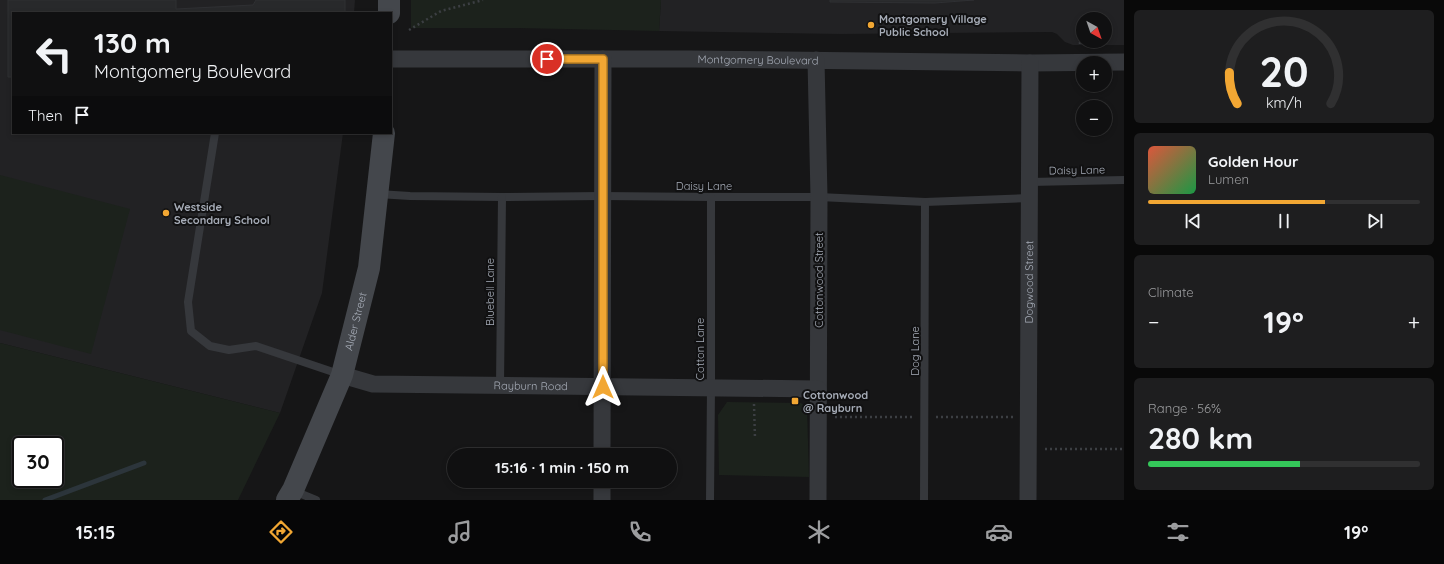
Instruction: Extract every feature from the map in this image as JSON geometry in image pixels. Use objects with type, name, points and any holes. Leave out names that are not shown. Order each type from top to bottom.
[{"type":"street","points":[[389,0],[389,12]]},
{"type":"street","name":"Montgomery Boulevard","points":[[392,59],[816,60],[1030,63],[1124,62]]},
{"type":"street","points":[[602,448],[603,59]]},
{"type":"street","name":"Cottonwood Street","points":[[816,60],[820,197],[818,500]]},
{"type":"street","name":"Dogwood Street","points":[[1028,500],[1030,63]]},
{"type":"street","name":"Alder Street","points":[[290,495],[342,375],[369,268],[384,134]]},
{"type":"street","name":"Rayburn Road","points":[[342,375],[373,384],[818,389]]},
{"type":"street","points":[[602,488],[602,500]]},
{"type":"lane","points":[[215,134],[188,302],[191,331],[210,346],[229,350],[256,346],[342,375]]},
{"type":"lane","name":"Daisy Lane","points":[[378,194],[410,196],[502,197],[820,197],[926,202],[1124,180]]},
{"type":"lane","name":"Bluebell Lane","points":[[500,386],[502,197]]},
{"type":"lane","name":"Cotton Lane","points":[[710,500],[711,197]]},
{"type":"lane","name":"Dog Lane","points":[[924,500],[926,202]]},
{"type":"lane","points":[[290,495],[316,500]]},
{"type":"path","points":[[409,30],[441,11],[482,0]]},
{"type":"path","points":[[754,401],[755,439]]},
{"type":"path","points":[[828,417],[914,417]]},
{"type":"path","points":[[936,417],[1020,417]]},
{"type":"path","points":[[1041,449],[1124,449]]},
{"type":"shaded area","name":"Westside Secondary School","points":[[0,0],[355,0],[354,12],[12,12],[12,134],[343,134],[322,293],[280,413],[0,343]]},
{"type":"shaded area","points":[[411,0],[661,0],[659,31],[518,28],[411,28]]},
{"type":"shaded area","name":"Montgomery Village Public School","points":[[661,0],[1124,0],[1124,45],[1112,45],[1112,12],[1076,12],[1076,45],[1065,42],[1057,34],[1052,32],[841,34],[659,31]]},
{"type":"shaded area","points":[[0,175],[130,209],[91,354],[0,330]]},
{"type":"shaded area","points":[[0,343],[280,413],[238,500],[0,500]]},
{"type":"shaded area","points":[[727,402],[801,403],[807,407],[809,477],[719,475],[718,415]]},
{"type":"building","points":[[8,0],[176,0],[176,9],[253,5],[256,0],[345,0],[345,12],[12,12],[12,77],[8,77]]},
{"type":"building","points":[[830,0],[974,0],[935,3],[830,2]]},
{"type":"waterway","points":[[45,500],[144,463]]},
{"type":"place","name":"Montgomery Village Public School","points":[[871,25]]},
{"type":"place","name":"Westside Secondary School","points":[[166,213]]},
{"type":"place","name":"Cottonwood @ Rayburn","points":[[795,401]]},
{"type":"route","points":[[547,59],[603,59],[603,387]]}]
